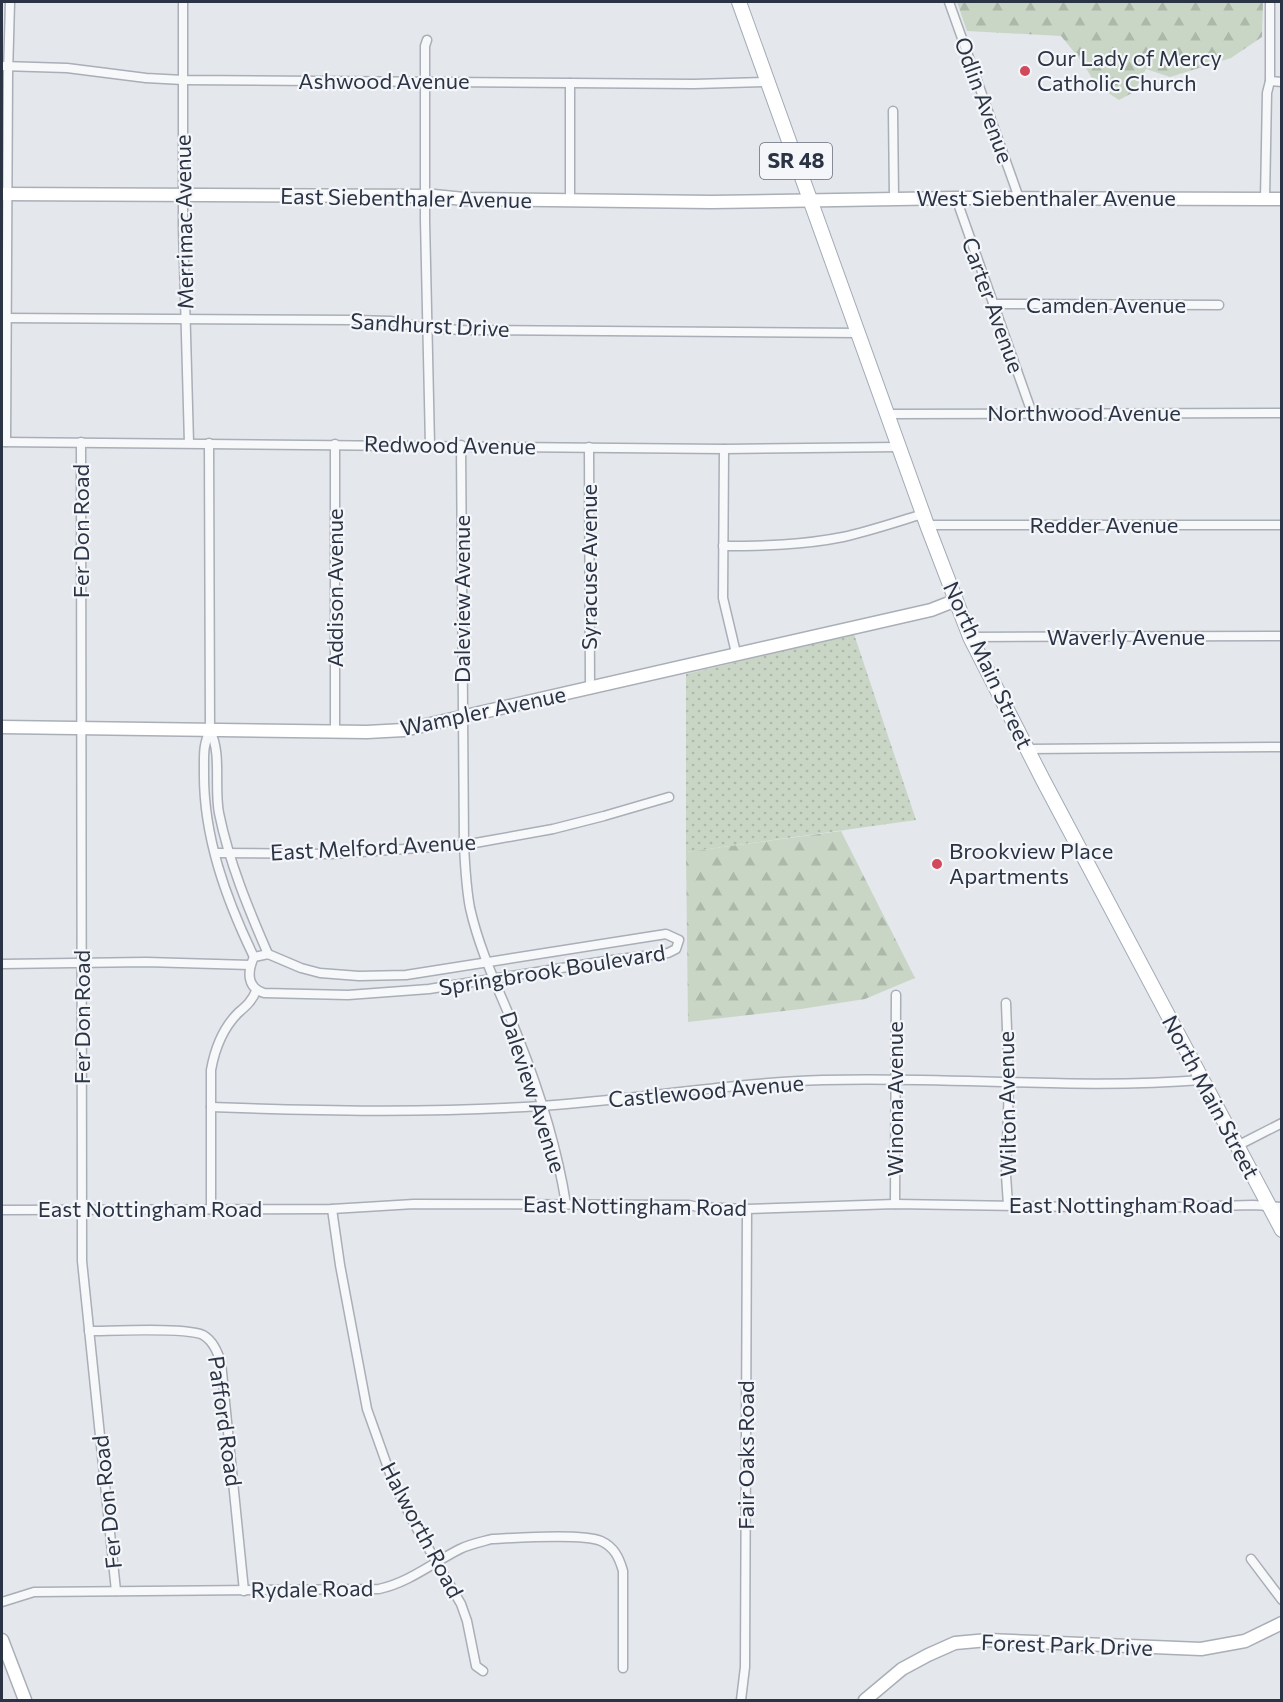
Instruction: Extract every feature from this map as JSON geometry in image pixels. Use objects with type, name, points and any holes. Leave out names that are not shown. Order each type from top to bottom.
[{"type":"main road","name":"North Main Street","points":[[739,2],[954,601],[1027,749],[1202,1080],[1237,1146],[1275,1207],[1281,1230]]},
{"type":"street","points":[[4,442],[5,66],[10,2]]},
{"type":"street","name":"Merrimac Avenue","points":[[183,2],[183,195],[189,443]]},
{"type":"street","name":"Odlin Avenue","points":[[949,2],[1019,198]]},
{"type":"street","points":[[1265,198],[1267,93],[1270,81],[1270,2]]},
{"type":"street","points":[[427,40],[425,46],[425,196],[430,445]]},
{"type":"street","name":"Ashwood Avenue","points":[[5,66],[67,68],[146,78],[183,80],[768,82]]},
{"type":"street","points":[[1270,81],[1281,82]]},
{"type":"street","points":[[570,82],[570,201]]},
{"type":"street","points":[[893,111],[894,198]]},
{"type":"street","name":"East Siebenthaler Avenue","points":[[5,194],[425,196],[570,201],[810,200]]},
{"type":"street","name":"West Siebenthaler Avenue","points":[[810,200],[894,198],[1281,199]]},
{"type":"street","name":"Carter Avenue","points":[[956,198],[1032,413]]},
{"type":"street","name":"Camden Avenue","points":[[993,304],[1219,305]]},
{"type":"street","name":"Sandhurst Drive","points":[[4,318],[390,321],[427,328],[474,330],[859,333]]},
{"type":"street","name":"Northwood Avenue","points":[[887,414],[1281,413]]},
{"type":"street","name":"Redwood Avenue","points":[[4,442],[723,449],[899,447]]},
{"type":"street","name":"Fer Don Road","points":[[81,442],[82,1270],[116,1591]]},
{"type":"street","points":[[209,443],[210,731],[204,742],[204,797],[215,853],[227,894],[252,961],[251,984],[256,991],[253,999],[224,1031],[218,1043],[211,1070],[211,1209]]},
{"type":"street","name":"Addison Avenue","points":[[335,444],[335,732]]},
{"type":"street","name":"Daleview Avenue","points":[[461,445],[464,845],[470,906],[487,962],[518,1038],[542,1106],[566,1204]]},
{"type":"street","name":"Syracuse Avenue","points":[[589,447],[591,688]]},
{"type":"street","points":[[723,449],[723,598],[736,653]]},
{"type":"street","name":"Redder Avenue","points":[[723,546],[765,546],[825,540],[925,520],[1281,525]]},
{"type":"street","name":"Wampler Avenue","points":[[2,727],[335,732],[404,730],[931,610],[954,601]]},
{"type":"street","name":"Waverly Avenue","points":[[970,637],[1281,636]]},
{"type":"street","points":[[2,964],[252,961],[268,954],[248,908],[229,852],[216,799],[215,740],[210,731]]},
{"type":"street","points":[[1027,749],[1281,747]]},
{"type":"street","name":"East Melford Avenue","points":[[215,853],[331,854],[464,845],[553,829],[669,797]]},
{"type":"street","name":"Springbrook Boulevard","points":[[256,991],[264,993],[381,993],[429,989],[568,966],[668,953],[676,949],[679,940],[666,934],[653,935],[406,975],[359,976],[320,973],[268,954]]},
{"type":"street","name":"Winona Avenue","points":[[895,1204],[896,995]]},
{"type":"street","name":"Wilton Avenue","points":[[1006,1003],[1009,1083],[1006,1175],[1008,1205]]},
{"type":"street","name":"Castlewood Avenue","points":[[211,1107],[373,1112],[542,1106],[773,1083],[896,1079],[1009,1083],[1202,1080]]},
{"type":"street","points":[[1237,1146],[1281,1124]]},
{"type":"street","name":"East Nottingham Road","points":[[2,1210],[332,1209],[414,1204],[689,1205],[747,1209],[895,1204],[1275,1207]]},
{"type":"street","name":"Halworth Road","points":[[332,1209],[367,1409],[393,1482],[461,1604],[467,1621],[476,1666],[483,1671]]},
{"type":"street","name":"Fair Oaks Road","points":[[741,1701],[745,1667],[747,1209]]},
{"type":"street","name":"Pafford Road","points":[[89,1331],[192,1332],[202,1334],[215,1347],[221,1362],[244,1591]]},
{"type":"street","name":"Rydale Road","points":[[2,1602],[34,1592],[379,1589],[406,1581],[468,1546],[492,1539],[587,1538],[601,1541],[620,1559],[623,1571],[623,1668]]},
{"type":"street","points":[[1251,1559],[1281,1600]]},
{"type":"street","name":"Forest Park Drive","points":[[865,1701],[902,1669],[955,1643],[988,1640],[1201,1649],[1245,1641],[1281,1623]]},
{"type":"street","points":[[2,1640],[25,1701]]},
{"type":"green space","points":[[957,2],[1263,2],[1262,37],[1231,58],[1170,77],[1146,69],[1134,92],[1119,100],[1096,85],[1083,63],[1061,36],[967,31]]},
{"type":"green space","points":[[854,634],[916,820],[686,852],[686,674]]},
{"type":"green space","points":[[841,831],[915,978],[865,999],[688,1022],[686,852]]},
{"type":"place","name":"Our Lady of Mercy Catholic Church","points":[[1025,71]]},
{"type":"place","name":"Brookview Place Apartments","points":[[937,864]]}]
